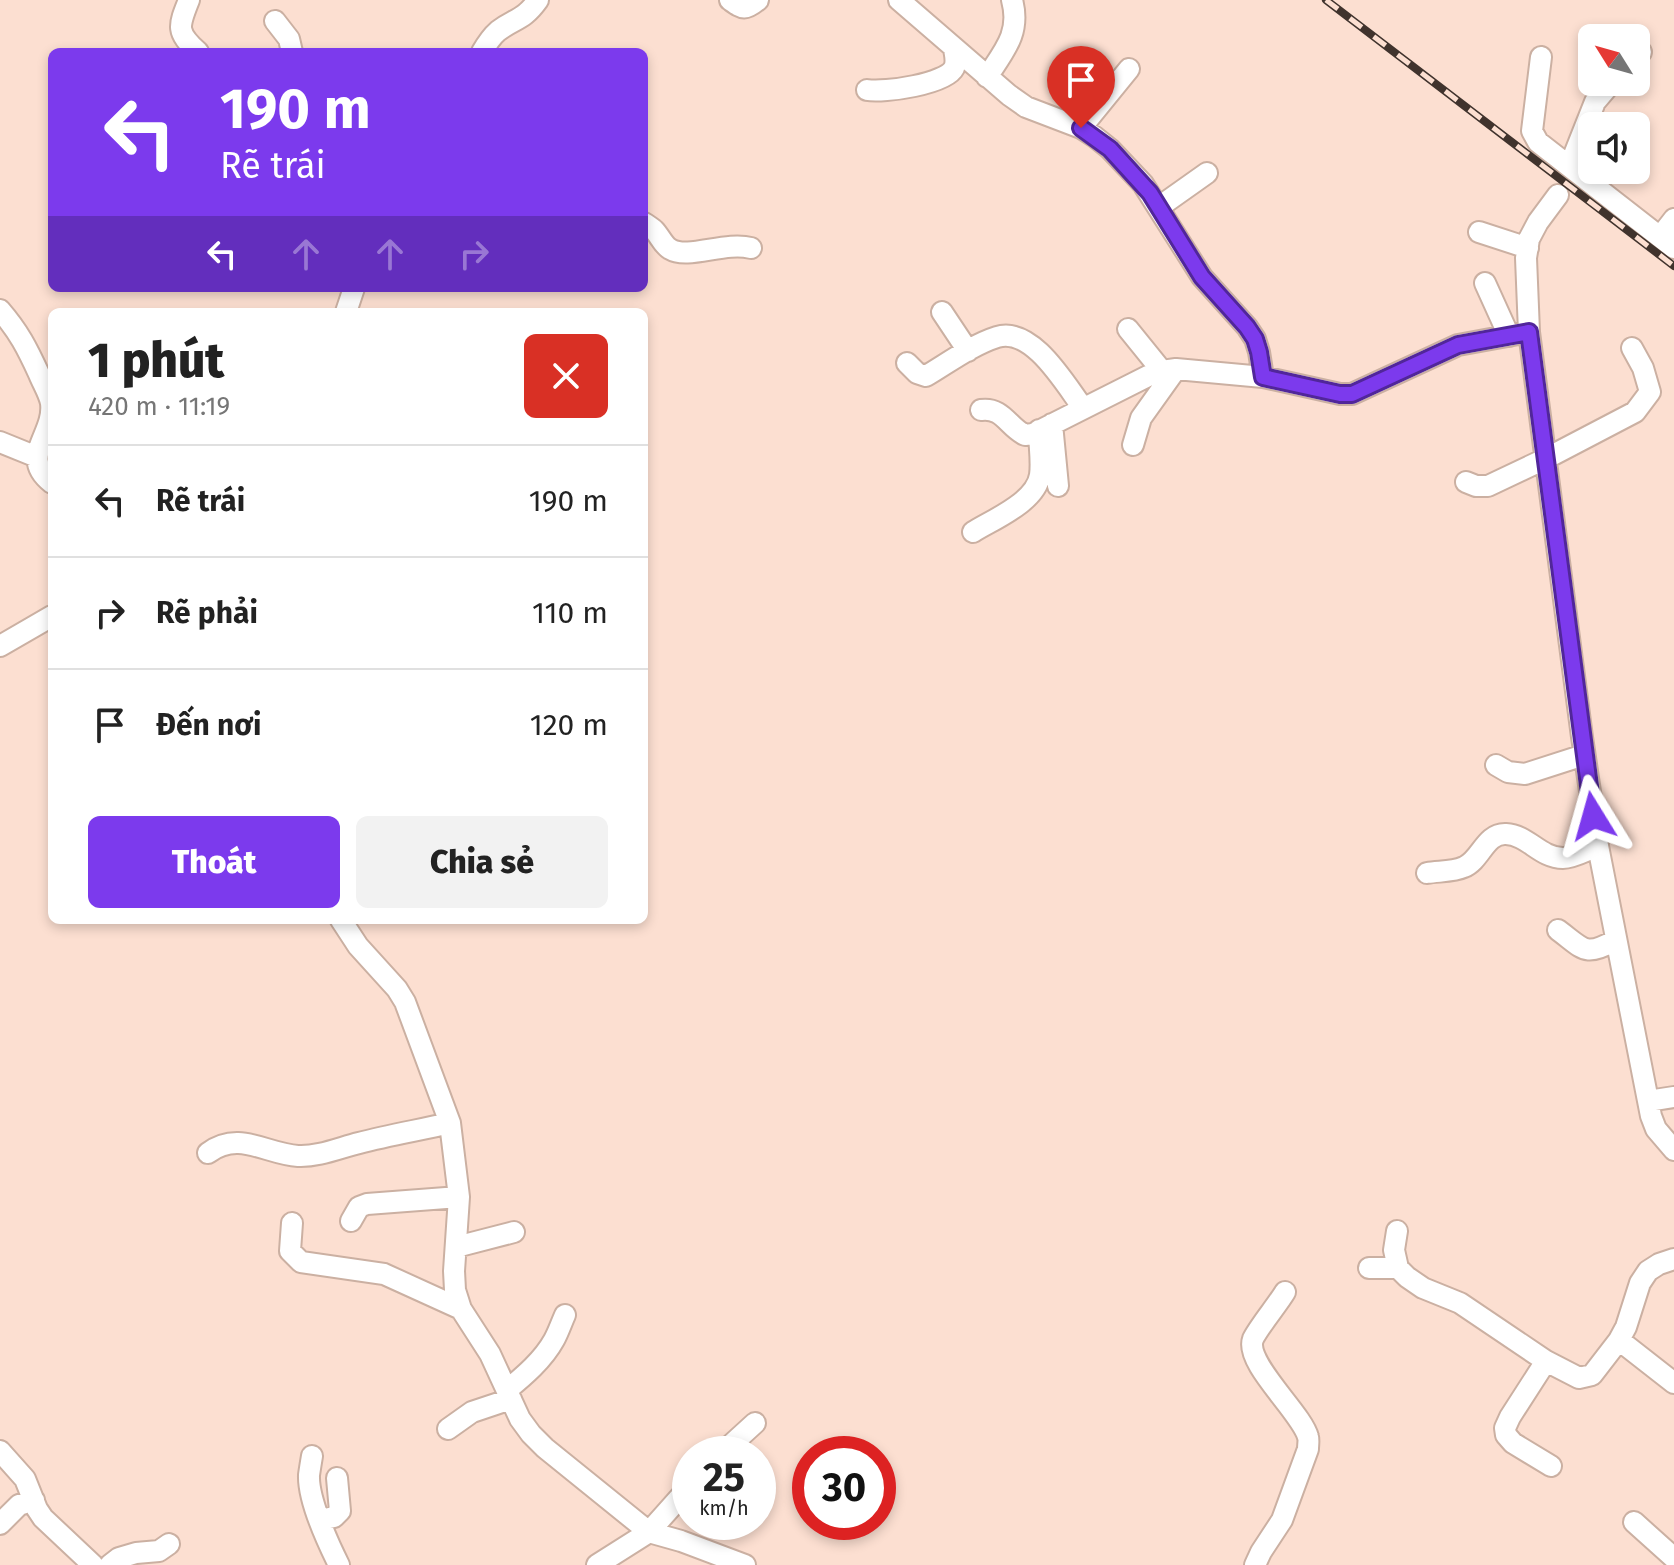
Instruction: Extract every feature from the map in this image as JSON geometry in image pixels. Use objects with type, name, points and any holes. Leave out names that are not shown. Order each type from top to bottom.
[{"type":"street","points":[[189,0],[181,18],[180,30],[194,48]]},
{"type":"street","points":[[484,48],[498,31],[524,17],[538,0]]},
{"type":"street","points":[[730,0],[741,8],[750,7],[758,0]]},
{"type":"street","points":[[899,0],[1026,107],[1081,128],[1110,149],[1143,184],[1202,277],[1247,327],[1255,339],[1263,377]]},
{"type":"street","points":[[987,77],[1013,35],[1016,20],[1012,0]]},
{"type":"street","points":[[275,21],[289,39],[291,48]]},
{"type":"street","points":[[867,90],[884,92],[934,81],[953,70],[956,62],[954,49]]},
{"type":"street","points":[[1541,57],[1532,131],[1538,142],[1667,242],[1674,219]]},
{"type":"street","points":[[1081,128],[1129,69]]},
{"type":"street","points":[[1570,165],[1600,96]]},
{"type":"street","points":[[1159,207],[1207,173]]},
{"type":"street","points":[[1558,195],[1529,239],[1519,334],[1547,458],[1598,846],[1648,1101],[1656,1129],[1674,1150]]},
{"type":"street","points":[[648,225],[667,247],[681,254],[741,245],[751,248]]},
{"type":"street","points":[[1479,232],[1528,248]]},
{"type":"street","points":[[1485,283],[1519,334]]},
{"type":"street","points":[[0,310],[24,341],[48,395]]},
{"type":"street","points":[[942,312],[968,351]]},
{"type":"street","points":[[1128,329],[1169,370]]},
{"type":"street","points":[[981,410],[997,411],[1022,434],[1033,434],[1148,376],[1169,370],[1263,377],[1352,394],[1458,345],[1519,334]]},
{"type":"street","points":[[907,363],[917,373],[926,376],[997,337],[1008,335],[1020,338],[1037,349],[1083,408]]},
{"type":"street","points":[[1466,482],[1488,486],[1635,412],[1650,392],[1643,368],[1632,348]]},
{"type":"street","points":[[1133,445],[1141,418],[1169,370]]},
{"type":"street","points":[[48,424],[37,457],[37,468],[48,479]]},
{"type":"street","points":[[1046,427],[1058,486]]},
{"type":"street","points":[[973,532],[1028,498],[1038,484],[1046,427]]},
{"type":"street","points":[[0,442],[37,457]]},
{"type":"street","points":[[0,646],[48,618]]},
{"type":"street","points":[[1496,765],[1508,772],[1525,774],[1584,755]]},
{"type":"street","points":[[1427,873],[1467,866],[1492,838],[1505,834],[1522,838],[1547,856],[1565,858],[1598,846]]},
{"type":"street","points":[[344,924],[405,1002],[450,1123],[459,1197],[455,1290],[461,1309],[490,1354],[520,1419],[538,1441],[649,1532],[742,1565]]},
{"type":"street","points":[[1558,930],[1583,949],[1597,950],[1616,940]]},
{"type":"street","points":[[1648,1101],[1674,1097]]},
{"type":"street","points":[[208,1153],[228,1142],[298,1156],[324,1153],[450,1123]]},
{"type":"street","points":[[351,1221],[359,1207],[367,1204],[459,1197]]},
{"type":"street","points":[[292,1223],[290,1251],[301,1262],[384,1274],[461,1309]]},
{"type":"street","points":[[1397,1231],[1394,1250],[1398,1268],[1407,1277],[1423,1288],[1460,1303],[1546,1361],[1579,1378],[1592,1375],[1619,1340],[1640,1283],[1648,1271],[1674,1259]]},
{"type":"street","points":[[456,1247],[514,1232]]},
{"type":"street","points":[[1369,1268],[1398,1268]]},
{"type":"street","points":[[1255,1565],[1282,1520],[1308,1449],[1309,1438],[1304,1427],[1253,1354],[1252,1341],[1285,1292]]},
{"type":"street","points":[[448,1429],[472,1412],[509,1394],[554,1340],[565,1315]]},
{"type":"street","points":[[1619,1340],[1674,1383]]},
{"type":"street","points":[[1546,1361],[1505,1428],[1506,1435],[1513,1443],[1551,1466]]},
{"type":"street","points":[[741,1436],[755,1423]]},
{"type":"street","points":[[0,1451],[25,1479],[43,1518],[93,1565]]},
{"type":"street","points":[[312,1456],[309,1477],[313,1499],[339,1565]]},
{"type":"street","points":[[320,1520],[334,1517],[340,1511],[337,1478]]},
{"type":"street","points":[[0,1524],[19,1505],[34,1500]]},
{"type":"street","points":[[597,1565],[649,1532],[672,1506]]},
{"type":"street","points":[[1634,1522],[1674,1558]]},
{"type":"street","points":[[110,1565],[119,1558],[159,1551],[169,1544]]},
{"type":"railway","points":[[1326,0],[1674,266]]},
{"type":"route","points":[[1081,128],[1110,149],[1150,193],[1202,277],[1255,339],[1263,377],[1352,394],[1458,345],[1529,332],[1593,816]]}]
